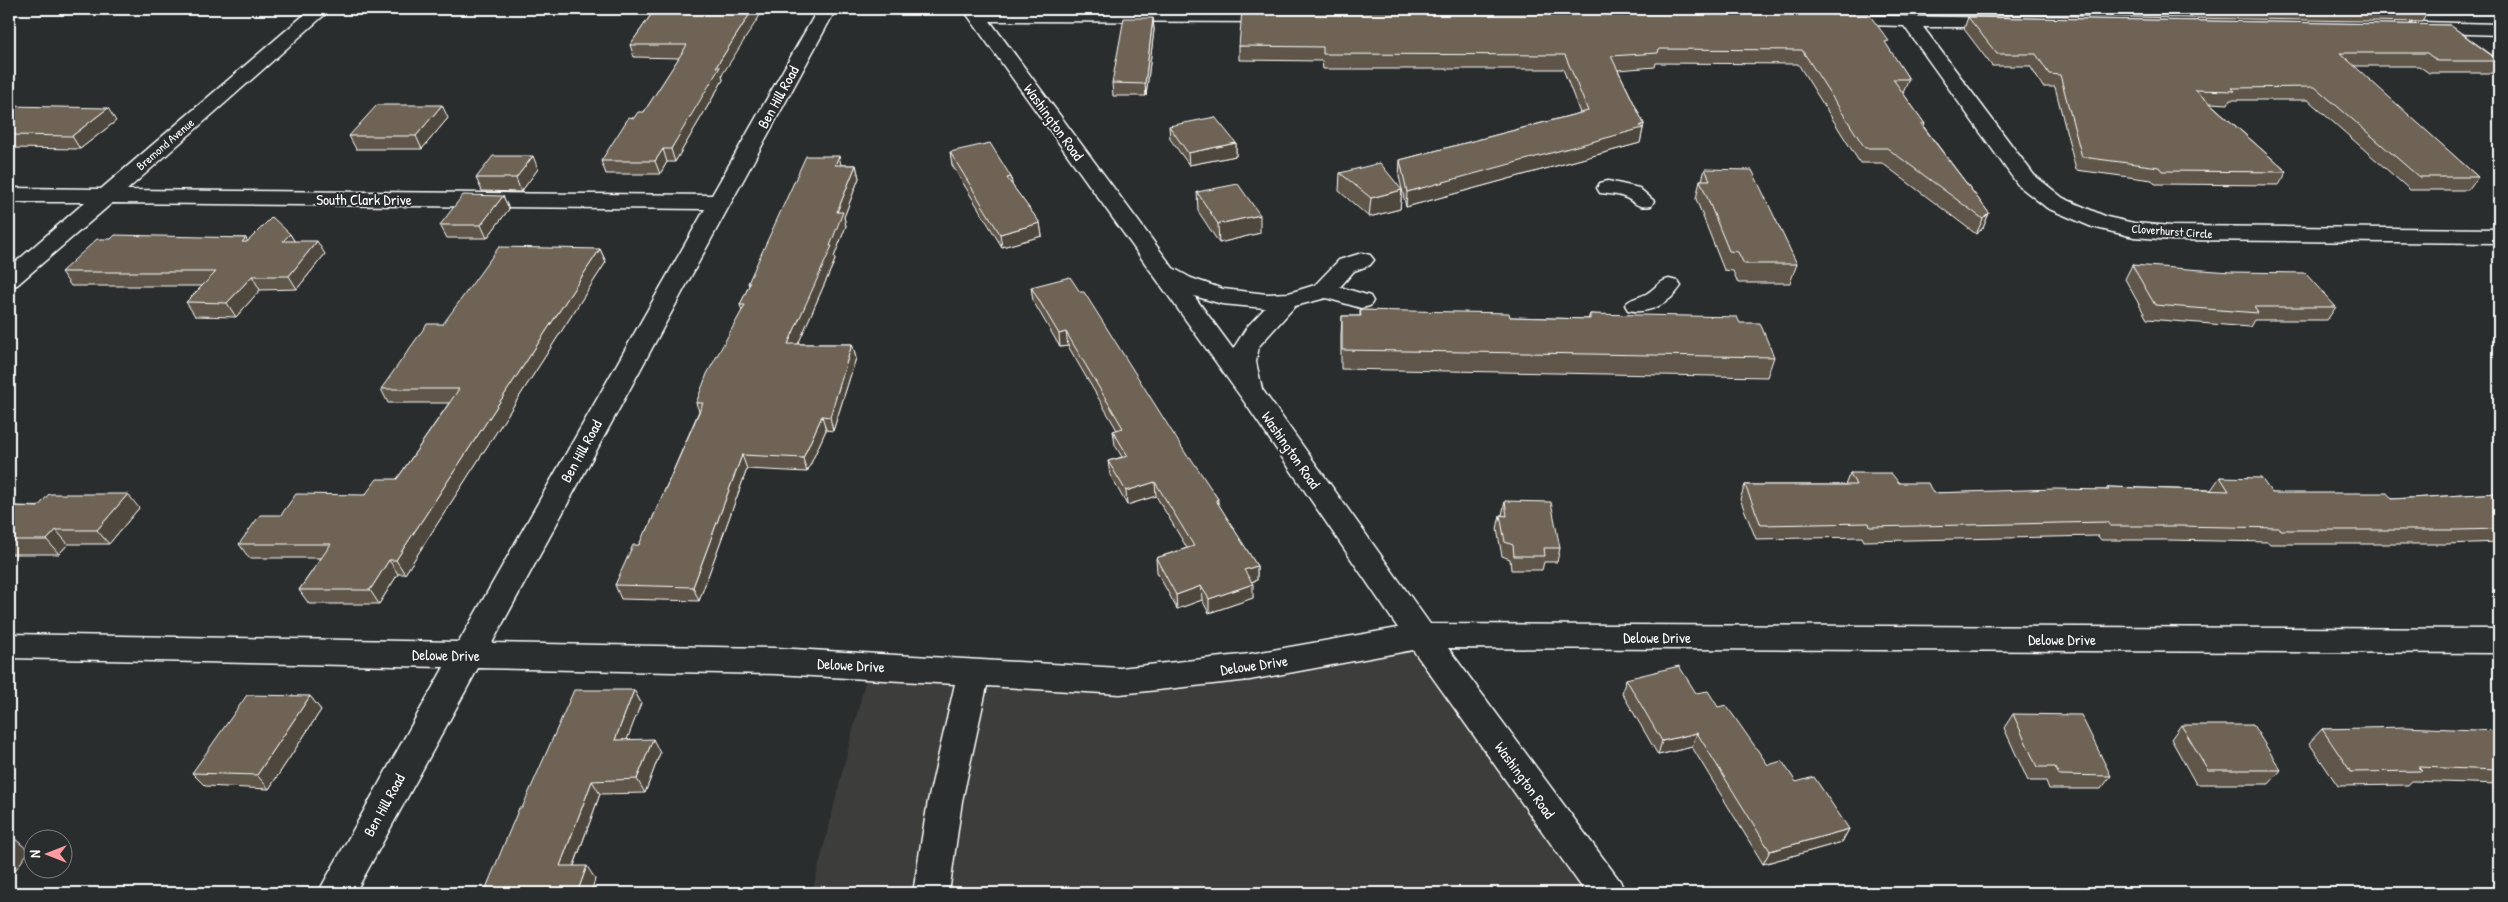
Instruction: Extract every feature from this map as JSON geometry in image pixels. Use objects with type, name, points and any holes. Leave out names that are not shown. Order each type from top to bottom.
[{"type":"street","name":"Bremond Avenue","points":[[9,280],[322,9]]},
{"type":"street","name":"Ben Hill Road","points":[[336,893],[827,9]]},
{"type":"street","points":[[2450,9],[2499,45]]},
{"type":"street","points":[[974,12],[1294,17]]},
{"type":"street","name":"Washington Road","points":[[974,12],[1252,394],[1421,636],[1607,893]]},
{"type":"street","points":[[1820,20],[2019,22]]},
{"type":"street","name":"Cloverhurst Circle","points":[[1909,20],[2026,180],[2056,203],[2100,222],[2134,230],[2172,234],[2499,236]]},
{"type":"street","points":[[2398,28],[2499,30]]},
{"type":"street","points":[[1608,188],[1624,189],[1636,193],[1643,201]]},
{"type":"street","name":"South Clark Drive","points":[[9,195],[720,202]]},
{"type":"street","points":[[1159,266],[1176,281],[1200,291],[1231,297],[1286,302],[1324,290],[1345,266],[1362,260]]},
{"type":"street","points":[[1637,306],[1662,295],[1668,286]]},
{"type":"street","points":[[1324,290],[1361,301]]},
{"type":"street","points":[[1252,394],[1244,372],[1244,353],[1255,334],[1286,302]]},
{"type":"street","name":"Delowe Drive","points":[[9,646],[776,661],[1120,681],[1250,667],[1421,636],[2499,641]]},
{"type":"street","points":[[931,893],[945,801],[974,673]]},
{"type":"shaded area","points":[[1422,622],[1622,893],[812,893],[868,670],[1126,681]]},
{"type":"building","points":[[655,9],[753,9],[716,67],[720,67],[671,149],[663,149],[655,161],[601,161],[629,117],[634,118],[638,112],[644,112],[687,45],[630,45]]},
{"type":"building","points":[[2363,9],[2427,9],[2429,10]]},
{"type":"building","points":[[1242,10],[1868,13],[1889,41],[1885,42],[1909,79],[1893,79],[1925,124],[1921,124],[1989,213],[1983,219],[1887,148],[1865,148],[1802,50],[1659,49],[1658,53],[1611,56],[1644,124],[1640,126],[1643,128],[1407,192],[1400,160],[1588,111],[1565,55],[1323,54],[1323,47],[1239,46]]},
{"type":"building","points":[[1968,17],[2450,25],[2499,61],[2437,61],[2427,53],[2340,53],[2478,177],[2419,177],[2315,87],[2231,88],[2235,91],[2195,90],[2287,172],[2162,171],[2159,167],[2082,157],[2060,75],[2049,74],[2036,54],[1997,54]]},
{"type":"building","points":[[1124,18],[1153,18],[1145,84],[1112,83]]},
{"type":"building","points":[[377,105],[442,105],[416,136],[349,136]]},
{"type":"building","points":[[9,106],[108,108],[72,136],[9,135]]},
{"type":"building","points":[[1215,117],[1236,143],[1188,153],[1169,126]]},
{"type":"building","points":[[990,143],[1011,177],[1007,178],[1040,223],[1000,234],[950,152]]},
{"type":"building","points":[[493,156],[533,156],[516,178],[476,178]]},
{"type":"building","points":[[806,156],[839,156],[835,165],[856,165],[837,212],[843,212],[830,246],[832,246],[788,344],[852,344],[830,417],[822,416],[803,458],[742,455],[693,587],[615,585],[633,545],[639,545],[645,531],[647,531],[703,403],[696,403],[707,374],[745,305],[740,305],[750,283],[748,283]]},
{"type":"building","points":[[1380,163],[1402,190],[1371,198],[1340,173]]},
{"type":"building","points":[[1705,169],[1752,170],[1797,264],[1744,264],[1738,252],[1729,251],[1700,180],[1710,180]]},
{"type":"building","points":[[1238,184],[1260,215],[1218,224],[1197,192]]},
{"type":"building","points":[[463,195],[503,196],[481,225],[440,225]]},
{"type":"building","points":[[272,217],[290,234],[283,241],[317,241],[289,276],[252,276],[227,303],[186,302],[216,272],[61,272],[97,239],[111,239],[115,235],[246,238],[242,242],[247,242]]},
{"type":"building","points":[[499,247],[600,249],[396,560],[389,560],[370,590],[299,590],[331,544],[239,544],[260,515],[281,515],[296,494],[365,495],[377,479],[397,479],[459,389],[381,389],[427,324],[443,324]]},
{"type":"building","points":[[2132,265],[2231,272],[2305,273],[2336,307],[2254,307],[2258,313],[2155,305]]},
{"type":"building","points":[[1070,277],[1080,292],[1084,292],[1188,457],[1190,457],[1218,499],[1216,500],[1257,566],[1244,570],[1253,584],[1209,599],[1201,586],[1176,595],[1156,558],[1194,546],[1155,482],[1126,491],[1108,461],[1128,456],[1113,431],[1123,428],[1066,332],[1059,334],[1031,287]]},
{"type":"building","points":[[1360,310],[1509,313],[1510,317],[1590,319],[1590,314],[1737,317],[1740,323],[1760,323],[1774,357],[1342,350],[1342,316],[1361,316]]},
{"type":"building","points":[[1850,473],[1891,473],[1899,483],[1928,483],[1933,493],[2055,489],[2109,490],[2108,487],[2229,491],[2220,477],[2261,478],[2272,493],[2387,493],[2392,499],[2499,493],[2499,529],[2280,530],[2279,528],[2110,526],[2107,522],[1870,527],[1869,523],[1761,525],[1745,485],[1856,485]]},
{"type":"building","points":[[49,494],[128,494],[97,530],[56,530],[47,540],[9,540],[9,506],[38,507]]},
{"type":"building","points":[[1505,501],[1551,502],[1560,548],[1544,548],[1545,556],[1514,556],[1513,545],[1505,542],[1500,515],[1507,516]]},
{"type":"building","points":[[1679,666],[1696,693],[1708,691],[1718,707],[1726,705],[1768,765],[1782,761],[1796,782],[1814,777],[1849,829],[1770,851],[1697,733],[1662,741],[1626,679]]},
{"type":"building","points":[[574,690],[634,690],[615,740],[653,739],[637,779],[592,781],[560,866],[587,866],[577,893],[484,893],[519,808],[522,808]]},
{"type":"building","points":[[247,695],[310,696],[257,775],[192,773]]},
{"type":"building","points":[[2013,714],[2081,715],[2111,776],[2059,775],[2055,767],[2037,767]]},
{"type":"building","points":[[2181,725],[2253,725],[2281,770],[2208,770]]},
{"type":"building","points":[[2404,727],[2499,731],[2499,770],[2418,767],[2422,771],[2351,772],[2322,729]]}]
